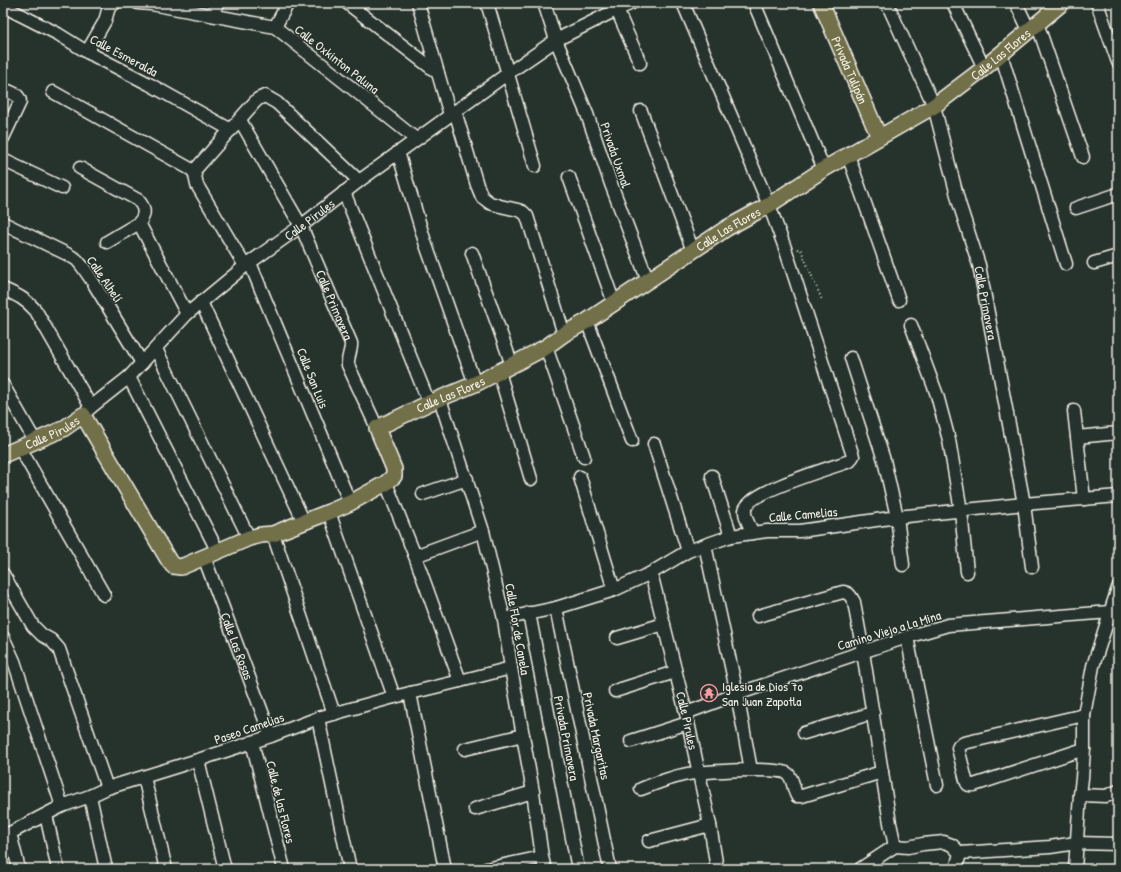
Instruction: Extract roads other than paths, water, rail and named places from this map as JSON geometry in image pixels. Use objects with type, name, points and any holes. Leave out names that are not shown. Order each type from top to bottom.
[{"type":"main road","name":"Privada Tulipán","points":[[821,3],[879,137]]},
{"type":"main road","name":"Calle Las Flores","points":[[377,428],[475,384],[546,347],[727,228],[769,205],[824,169],[934,106],[984,68],[1062,3]]},
{"type":"main road","points":[[87,411],[168,561],[173,566],[181,566],[249,538],[273,534],[329,512],[350,503],[390,478]]},
{"type":"main road","name":"Calle Pirules","points":[[3,455],[63,429],[87,411]]},
{"type":"main road","name":"Calle Primavera","points":[[377,428],[390,478]]},
{"type":"street","points":[[87,52],[105,21],[110,7],[115,3]]},
{"type":"street","name":"Calle Oxkinton Paluna","points":[[138,3],[151,3],[275,27],[416,139]]},
{"type":"street","points":[[211,15],[218,3]]},
{"type":"street","points":[[275,27],[288,3]]},
{"type":"street","points":[[418,3],[438,73],[482,197],[490,203],[523,212],[526,216],[564,334]]},
{"type":"street","points":[[487,3],[535,166]]},
{"type":"street","name":"Privada Uxmal","points":[[544,3],[556,40],[587,114],[648,281]]},
{"type":"street","name":"Calle Pirules","points":[[87,411],[129,376],[156,349],[187,314],[201,302],[344,192],[556,40],[615,6],[632,3]]},
{"type":"street","points":[[683,3],[786,248],[853,456],[850,461],[791,481],[752,500],[747,505],[745,510],[746,517],[753,533]]},
{"type":"street","points":[[754,3],[824,169]]},
{"type":"street","name":"Calle Primavera","points":[[887,3],[934,106],[959,203],[979,265],[1024,504],[1032,567]]},
{"type":"street","points":[[953,3],[984,68]]},
{"type":"street","points":[[1016,3],[1033,27],[1083,157]]},
{"type":"street","points":[[1097,3],[1118,62]]},
{"type":"street","points":[[355,5],[438,73]]},
{"type":"street","name":"Calle Esmeralda","points":[[3,6],[58,34],[87,52],[149,84],[231,130]]},
{"type":"street","points":[[615,6],[640,63]]},
{"type":"street","points":[[1001,54],[1066,264]]},
{"type":"street","points":[[3,89],[20,99],[20,106],[3,138]]},
{"type":"street","points":[[53,92],[194,171],[258,99],[265,96],[277,103],[359,181]]},
{"type":"street","points":[[640,111],[693,251]]},
{"type":"street","points":[[240,120],[301,226]]},
{"type":"street","points":[[398,152],[425,242],[475,384]]},
{"type":"street","points":[[848,155],[899,300]]},
{"type":"street","points":[[3,160],[62,188]]},
{"type":"street","points":[[80,168],[138,200],[144,209],[141,218],[106,242]]},
{"type":"street","name":"Calle San Luis","points":[[194,171],[197,185],[248,265],[350,503]]},
{"type":"street","points":[[569,176],[614,303]]},
{"type":"street","name":"Calle Flor de Canela","points":[[344,192],[435,401],[467,479],[483,531],[504,619],[511,668],[534,792],[542,857],[545,869]]},
{"type":"street","points":[[1076,208],[1118,194]]},
{"type":"street","points":[[141,218],[187,314]]},
{"type":"street","name":"Calle Alhelí","points":[[3,223],[57,248],[76,260],[82,266],[142,363]]},
{"type":"street","name":"Calle Primavera","points":[[301,226],[350,343],[351,346],[348,365],[377,428]]},
{"type":"street","points":[[472,253],[506,369],[531,479]]},
{"type":"street","points":[[1094,263],[1118,256]]},
{"type":"street","points":[[3,289],[29,302],[36,311],[87,411]]},
{"type":"street","points":[[201,302],[304,522]]},
{"type":"street","points":[[587,321],[632,441]]},
{"type":"street","points":[[911,326],[938,395],[949,440],[961,511],[967,572]]},
{"type":"street","points":[[546,347],[584,457]]},
{"type":"street","points":[[156,349],[249,538]]},
{"type":"street","points":[[851,358],[884,460],[897,517],[903,565]]},
{"type":"street","name":"Calle Las Rosas","points":[[129,376],[210,554],[271,736]]},
{"type":"street","points":[[4,390],[34,441]]},
{"type":"street","points":[[1074,411],[1084,499]]},
{"type":"street","points":[[1077,437],[1118,433]]},
{"type":"street","points":[[654,444],[688,551]]},
{"type":"street","points":[[20,448],[104,595]]},
{"type":"street","points":[[712,476],[731,536]]},
{"type":"street","points":[[580,477],[614,590]]},
{"type":"street","points":[[390,478],[415,556],[460,681]]},
{"type":"street","points":[[423,494],[467,479]]},
{"type":"street","name":"Calle Camelias","points":[[504,619],[556,608],[614,590],[651,573],[688,551],[731,536],[767,531],[800,531],[897,517],[1118,496]]},
{"type":"street","points":[[329,512],[394,697]]},
{"type":"street","points":[[415,556],[483,531]]},
{"type":"street","points":[[273,534],[334,714]]},
{"type":"street","points":[[705,545],[752,770]]},
{"type":"street","name":"Calle Pirules","points":[[651,573],[687,718],[710,825],[717,869]]},
{"type":"street","points":[[3,574],[33,626],[42,636],[51,640],[59,650],[107,788]]},
{"type":"street","points":[[1075,869],[1084,749],[1084,715],[1093,666],[1118,588]]},
{"type":"street","points":[[758,616],[843,592],[852,596],[863,652],[890,824],[895,846]]},
{"type":"street","name":"Privada Margaritas","points":[[556,608],[610,869]]},
{"type":"street","name":"Camino Viejo a La Mina","points":[[631,741],[687,718],[737,694],[907,637],[948,626],[1110,612]]},
{"type":"street","name":"Privada Primavera","points":[[529,613],[578,869]]},
{"type":"street","points":[[617,638],[664,624]]},
{"type":"street","points":[[3,637],[14,661],[62,806]]},
{"type":"street","points":[[907,637],[937,785]]},
{"type":"street","name":"Paseo Camelias","points":[[5,833],[46,815],[62,806],[107,788],[271,736],[318,718],[394,697],[511,668]]},
{"type":"street","points":[[615,691],[675,672]]},
{"type":"street","points":[[410,693],[445,869]]},
{"type":"street","points":[[804,733],[873,713]]},
{"type":"street","points":[[1084,715],[964,743],[958,748],[966,780],[971,786],[1084,749]]},
{"type":"street","points":[[318,718],[350,869]]},
{"type":"street","points":[[465,749],[523,735]]},
{"type":"street","name":"Calle de las Flores","points":[[252,742],[284,869]]},
{"type":"street","points":[[198,760],[225,869]]},
{"type":"street","points":[[641,788],[667,779],[688,774],[752,770],[782,771],[788,773],[794,792],[797,796],[802,796],[882,772]]},
{"type":"street","points":[[144,777],[166,869]]},
{"type":"street","points":[[1080,795],[1106,796],[1118,791]]},
{"type":"street","points":[[475,809],[534,792]]},
{"type":"street","points":[[90,796],[106,869]]},
{"type":"street","points":[[46,815],[58,869]]},
{"type":"street","points":[[649,841],[710,825]]},
{"type":"street","points":[[5,833],[19,869]]},
{"type":"street","points":[[860,869],[895,846],[908,847],[944,842],[956,849],[1050,847],[1076,843],[1118,844]]},
{"type":"street","points":[[956,849],[956,869]]},
{"type":"street","points":[[486,869],[542,857]]},
{"type":"place","name":"Iglesia de Dios 7o San Juan Zapotla","points":[[709,693]]}]
